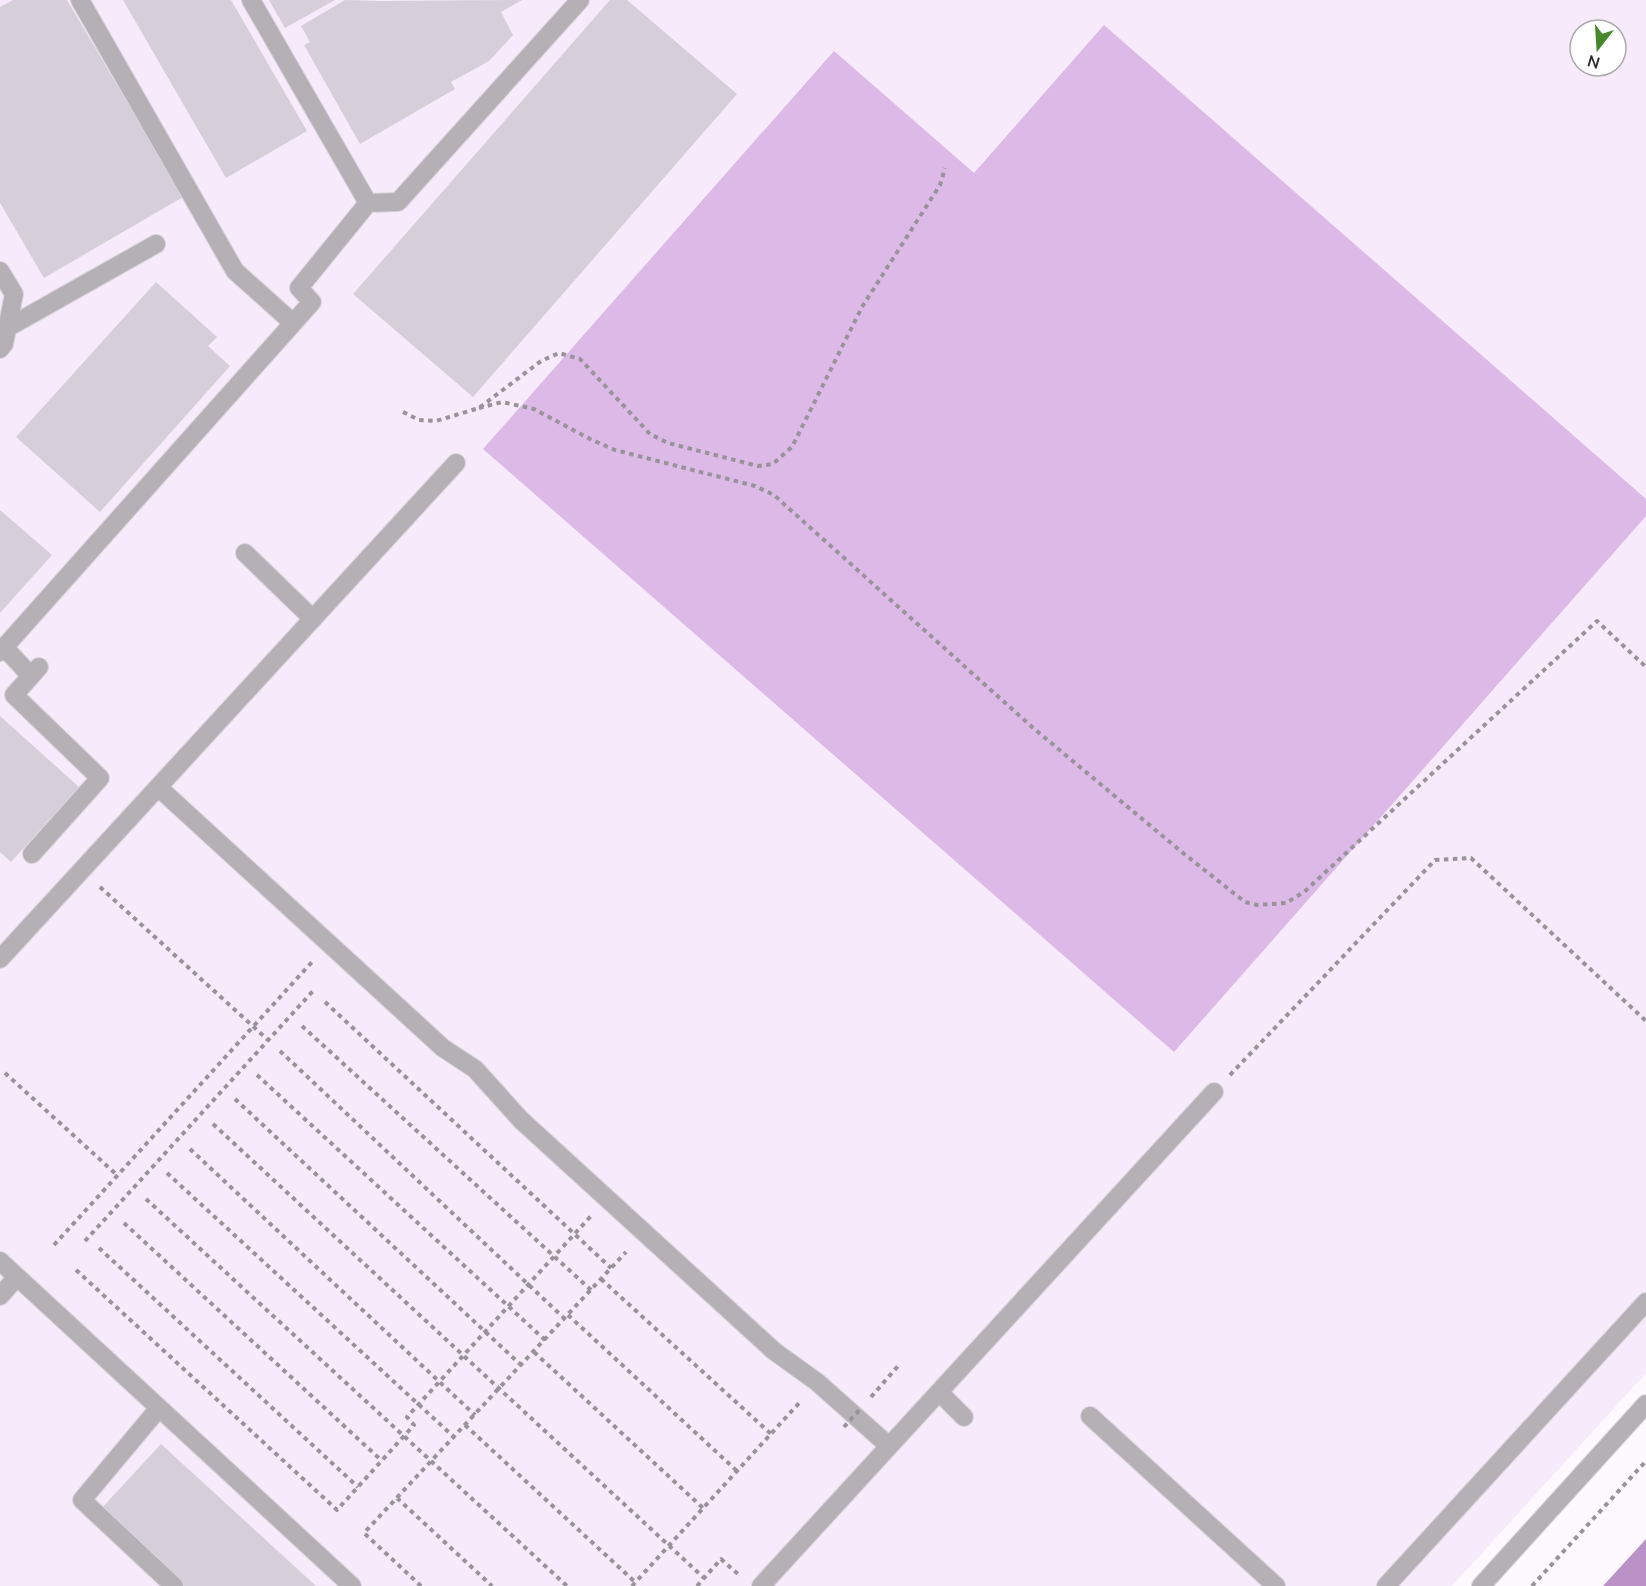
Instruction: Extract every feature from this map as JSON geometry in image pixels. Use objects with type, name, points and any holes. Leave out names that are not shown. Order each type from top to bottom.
[{"type":"street","points":[[80,0],[235,271],[293,323]]},
{"type":"street","points":[[251,0],[368,203]]},
{"type":"street","points":[[32,854],[100,778],[14,695],[35,671],[2,649],[312,302],[299,288],[368,203],[398,202],[580,0]]},
{"type":"street","points":[[7,328],[156,244]]},
{"type":"street","points":[[0,271],[14,294],[4,344],[0,349]]},
{"type":"street","points":[[0,959],[456,464]]},
{"type":"street","points":[[244,553],[313,619]]},
{"type":"street","points":[[158,787],[443,1048],[475,1069],[521,1120],[765,1343],[817,1382],[889,1446]]},
{"type":"street","points":[[762,1586],[1214,1092]]},
{"type":"street","points":[[0,1262],[352,1586]]},
{"type":"street","points":[[0,1296],[16,1277]]},
{"type":"street","points":[[1386,1586],[1646,1302]]},
{"type":"street","points":[[939,1392],[964,1417]]},
{"type":"street","points":[[1481,1586],[1646,1404]]},
{"type":"street","points":[[159,1408],[82,1500],[174,1586]]},
{"type":"street","points":[[1090,1416],[1276,1586]]},
{"type":"path","points":[[480,408],[541,361],[559,353],[580,359],[650,434],[668,443],[758,466],[773,464],[792,447],[862,307],[940,185],[945,168]]},
{"type":"path","points":[[403,412],[419,420],[436,421],[502,402],[534,409],[615,450],[755,486],[774,495],[1032,727],[1183,853],[1245,902],[1257,905],[1286,903],[1304,892],[1597,621],[1646,667]]},
{"type":"path","points":[[1214,1092],[1435,860],[1471,858],[1646,1021]]},
{"type":"path","points":[[82,870],[268,1040]]},
{"type":"path","points":[[54,1245],[315,958]]},
{"type":"path","points":[[85,1241],[313,991]]},
{"type":"path","points":[[325,1002],[611,1268]]},
{"type":"path","points":[[302,1026],[591,1290]]},
{"type":"path","points":[[280,1051],[528,1285],[737,1471]]},
{"type":"path","points":[[5,1073],[117,1175]]},
{"type":"path","points":[[257,1075],[545,1340]]},
{"type":"path","points":[[235,1100],[521,1365]]},
{"type":"path","points":[[213,1124],[704,1578]]},
{"type":"path","points":[[190,1149],[475,1415]]},
{"type":"path","points":[[166,1173],[454,1437]]},
{"type":"path","points":[[146,1199],[567,1586]]},
{"type":"path","points":[[76,1270],[338,1510],[414,1425],[407,1417],[597,1209]]},
{"type":"path","points":[[124,1223],[381,1460]]},
{"type":"path","points":[[99,1248],[358,1487]]},
{"type":"path","points":[[422,1586],[364,1533],[627,1251]]},
{"type":"path","points":[[601,1279],[771,1434]]},
{"type":"path","points":[[533,1352],[703,1508]]},
{"type":"path","points":[[836,1421],[844,1428],[898,1366]]},
{"type":"path","points":[[465,1425],[634,1584],[807,1395]]},
{"type":"path","points":[[1532,1586],[1646,1461]]},
{"type":"path","points":[[397,1498],[492,1586]]},
{"type":"path","points":[[697,1586],[722,1559],[743,1579]]},
{"type":"shaded area","points":[[0,0],[1646,0],[1646,1373],[1452,1586],[0,1586]]},
{"type":"shaded area","points":[[1104,25],[1646,499],[1646,516],[1174,1052],[483,449],[834,51],[974,173]]},
{"type":"shaded area","points":[[1646,1539],[1646,1586],[1603,1586]]},
{"type":"building","points":[[13,0],[67,0],[183,197],[44,278],[0,203],[0,7]]},
{"type":"building","points":[[123,0],[231,0],[307,131],[226,178]]},
{"type":"building","points":[[269,0],[335,0],[285,28]]},
{"type":"building","points":[[345,0],[522,0],[501,12],[513,35],[489,61],[451,82],[455,89],[360,144],[304,45],[310,42],[301,26]]},
{"type":"building","points":[[610,0],[627,0],[737,94],[473,397],[353,294]]},
{"type":"building","points":[[156,282],[217,337],[208,346],[230,366],[100,512],[16,437]]},
{"type":"building","points":[[0,510],[52,555],[0,613]]},
{"type":"building","points":[[0,716],[79,787],[11,862],[0,852]]},
{"type":"building","points":[[161,1444],[316,1586],[181,1586],[99,1511]]}]
